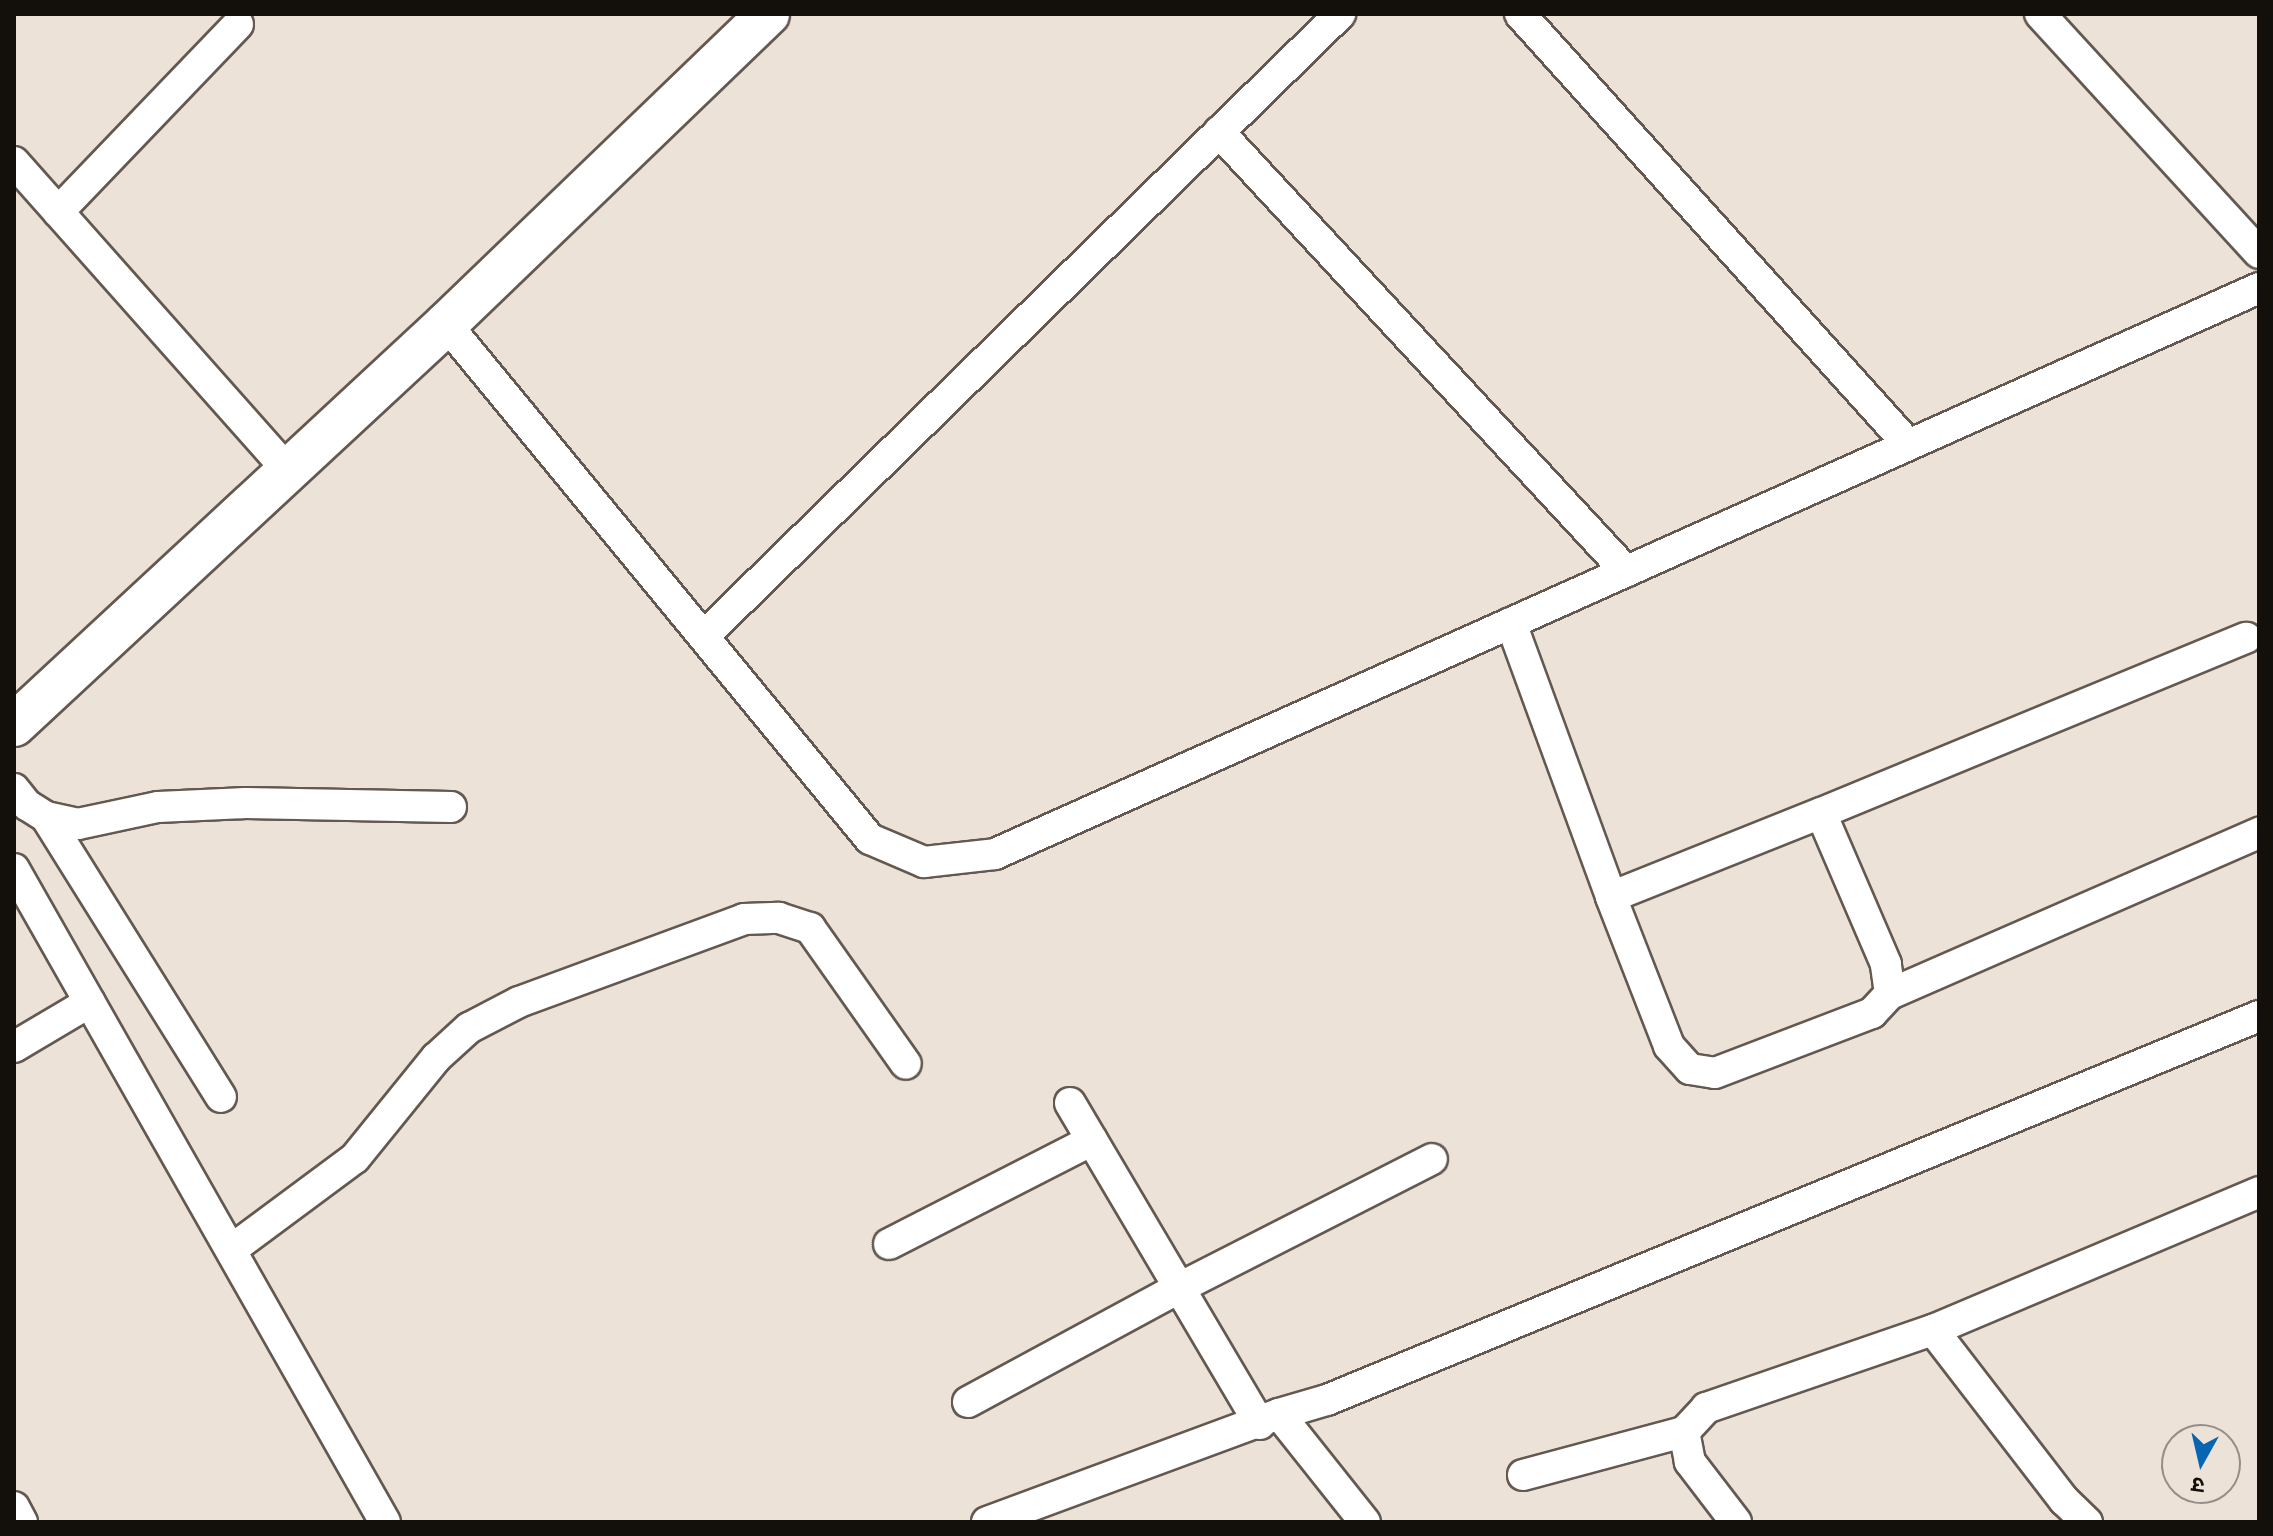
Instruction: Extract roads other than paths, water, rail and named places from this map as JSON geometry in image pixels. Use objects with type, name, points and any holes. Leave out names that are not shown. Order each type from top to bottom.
[{"type":"street","points":[[14,725],[446,324],[768,14]]},
{"type":"street","points":[[704,636],[1340,14]]},
{"type":"street","points":[[1520,14],[1908,444]]},
{"type":"street","points":[[2040,14],[2259,253]]},
{"type":"street","points":[[58,212],[238,24]]},
{"type":"street","points":[[1219,132],[1626,571]]},
{"type":"street","points":[[14,162],[288,471]]},
{"type":"street","points":[[446,324],[870,839],[924,862],[995,854],[2259,288]]},
{"type":"street","points":[[1511,623],[1669,1046],[1690,1069],[1715,1073],[1872,1013],[1890,994],[2259,833]]},
{"type":"street","points":[[1611,897],[2246,638]]},
{"type":"street","points":[[14,789],[27,805],[46,817],[78,824],[158,807],[246,803],[451,807]]},
{"type":"street","points":[[1821,813],[1886,964],[1890,994]]},
{"type":"street","points":[[46,817],[221,1097]]},
{"type":"street","points":[[14,869],[385,1522]]},
{"type":"street","points":[[231,1250],[355,1158],[436,1058],[469,1028],[519,1002],[744,919],[779,918],[810,928],[906,1064]]},
{"type":"street","points":[[14,1047],[90,1002]]},
{"type":"street","points":[[987,1522],[1048,1512],[2259,1016]]},
{"type":"street","points":[[1070,1103],[1177,1289],[1269,1419],[1365,1522]]},
{"type":"street","points":[[889,1244],[1092,1140]]},
{"type":"street","points":[[968,1402],[1177,1289],[1432,1159]]},
{"type":"street","points":[[1523,1475],[1684,1432],[1706,1408],[1933,1330],[2258,1193]]},
{"type":"street","points":[[1933,1330],[2064,1500],[2087,1522]]},
{"type":"street","points":[[1684,1432],[1690,1462],[1736,1522]]},
{"type":"street","points":[[14,1507],[22,1522]]}]
